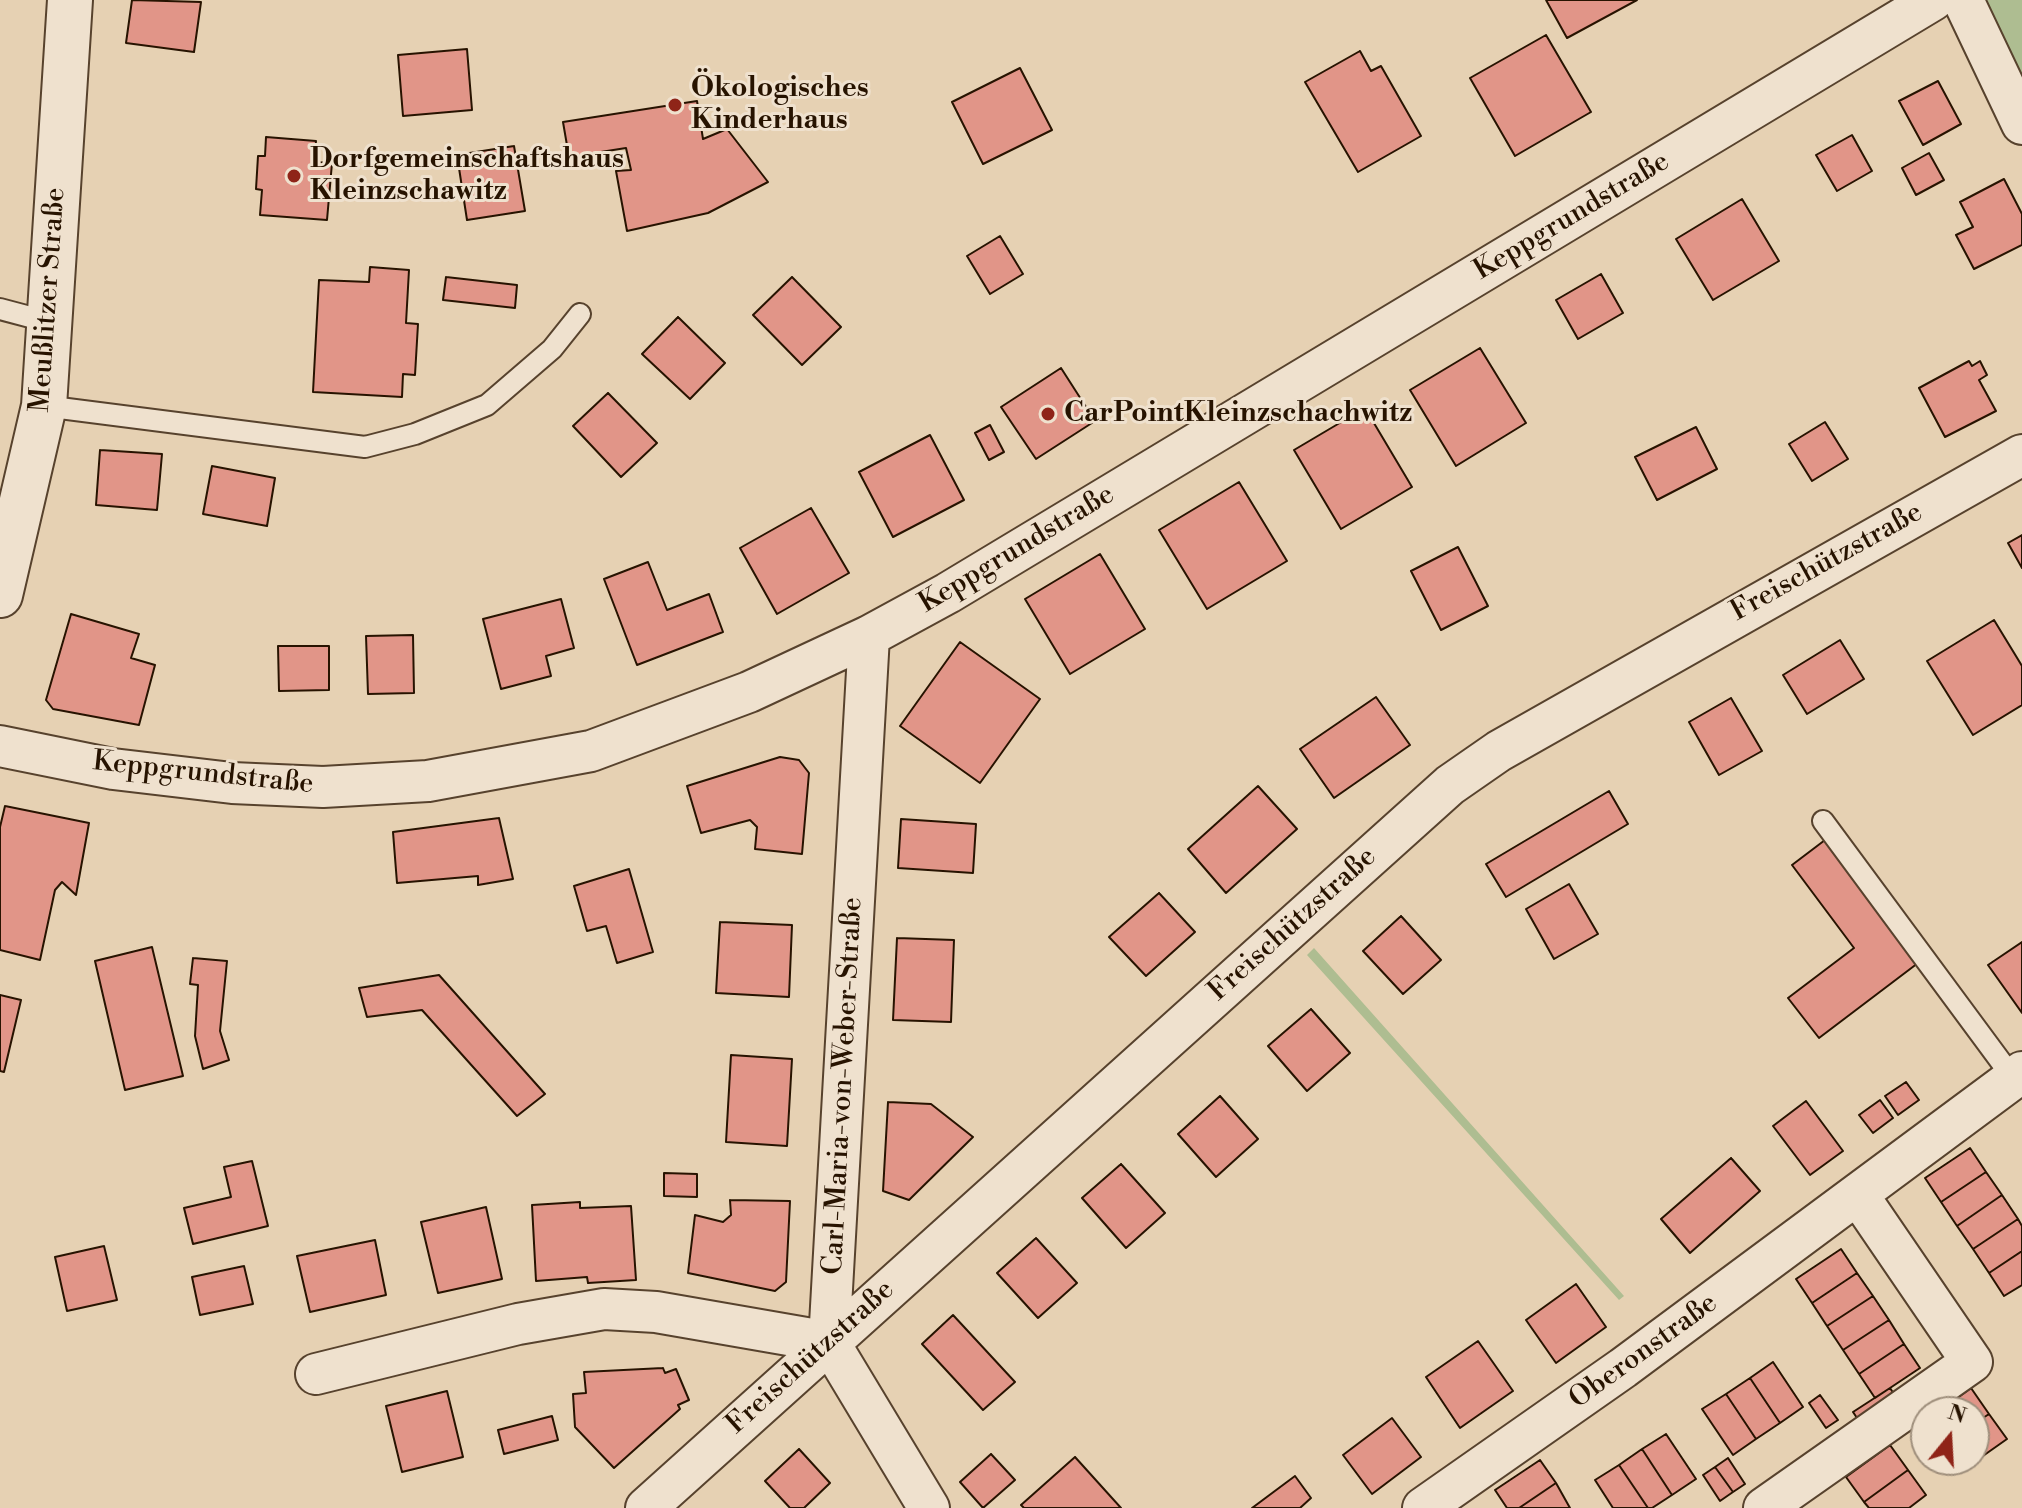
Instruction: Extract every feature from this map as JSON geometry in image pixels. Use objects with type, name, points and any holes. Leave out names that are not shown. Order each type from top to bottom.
[{"type":"street","name":"Meußlitzer Straße","points":[[0,595],[14,474],[44,406],[70,0]]},
{"type":"street","name":"Keppgrundstraße","points":[[0,746],[113,769],[232,783],[323,787],[428,781],[591,751],[749,692],[869,636],[948,593],[1933,0]]},
{"type":"street","points":[[1963,0],[2022,124]]},
{"type":"street","name":"Freischützstraße","points":[[646,1508],[1450,785],[1499,751],[2022,455]]},
{"type":"street","name":"Carl-Maria-von-Weber-Straße","points":[[829,1342],[869,636]]},
{"type":"street","name":"Oberonstraße","points":[[1426,1507],[1610,1377],[2018,1075]]},
{"type":"street","points":[[1764,1508],[1810,1495],[1972,1362],[1858,1195]]},
{"type":"street","points":[[316,1374],[518,1324],[604,1309],[656,1312],[829,1342],[929,1508]]},
{"type":"lane","points":[[0,309],[49,322]]},
{"type":"lane","points":[[44,406],[365,447],[415,434],[487,405],[552,349],[580,314]]},
{"type":"lane","points":[[1823,821],[2018,1075]]},
{"type":"green space","points":[[1981,0],[2022,0],[2022,86]]},
{"type":"green space","points":[[1314,948],[1624,1296],[1619,1300],[1307,955]]},
{"type":"building","points":[[132,0],[201,2],[194,52],[126,43]]},
{"type":"building","points":[[1546,0],[1637,0],[1567,38]]},
{"type":"building","points":[[1546,35],[1591,112],[1515,156],[1470,78]]},
{"type":"building","points":[[467,49],[472,110],[403,116],[398,55]]},
{"type":"building","points":[[1360,51],[1371,71],[1381,66],[1421,136],[1358,172],[1305,82]]},
{"type":"building","points":[[1020,68],[1052,130],[983,164],[952,102]]},
{"type":"building","points":[[1938,81],[1961,124],[1923,145],[1899,101]]},
{"type":"building","points":[[697,101],[703,139],[727,129],[768,182],[708,213],[627,231],[616,171],[631,170],[626,148],[569,157],[563,122]]},
{"type":"building","points":[[1852,135],[1872,171],[1837,191],[1816,155]]},
{"type":"building","name":"Dorfgemeinschaftshaus Kleinzschawitz","points":[[266,137],[316,141],[314,162],[332,163],[327,220],[260,215],[262,190],[256,189],[258,156],[265,156]]},
{"type":"building","points":[[514,146],[525,211],[467,220],[457,155]]},
{"type":"building","points":[[1929,153],[1944,180],[1916,195],[1902,168]]},
{"type":"building","points":[[2004,179],[2022,214],[2022,245],[1974,269],[1956,235],[1973,227],[1960,202]]},
{"type":"building","points":[[1742,199],[1779,261],[1713,300],[1676,239]]},
{"type":"building","points":[[1000,236],[1023,274],[990,294],[967,256]]},
{"type":"building","points":[[370,267],[409,270],[406,323],[418,324],[415,375],[403,374],[402,397],[313,392],[319,280],[369,282]]},
{"type":"building","points":[[1601,274],[1623,313],[1578,339],[1556,300]]},
{"type":"building","points":[[446,277],[517,285],[515,308],[443,300]]},
{"type":"building","points":[[792,277],[841,327],[802,365],[753,315]]},
{"type":"building","points":[[678,317],[725,363],[690,399],[642,354]]},
{"type":"building","points":[[1480,348],[1526,423],[1456,466],[1410,390]]},
{"type":"building","points":[[1969,361],[1972,366],[1980,361],[1987,375],[1979,380],[1996,411],[1945,437],[1919,388]]},
{"type":"building","name":"CarPointKleinzschachwitz","points":[[1061,368],[1095,421],[1036,459],[1001,407]]},
{"type":"building","points":[[608,393],[657,443],[621,477],[573,426]]},
{"type":"building","points":[[1365,408],[1412,487],[1341,529],[1294,450]]},
{"type":"building","points":[[1825,422],[1848,459],[1812,481],[1789,444]]},
{"type":"building","points":[[990,425],[1004,452],[989,460],[975,433]]},
{"type":"building","points":[[1696,427],[1717,469],[1657,500],[1635,457]]},
{"type":"building","points":[[930,435],[964,500],[893,537],[859,472]]},
{"type":"building","points":[[100,450],[162,454],[157,510],[96,505]]},
{"type":"building","points":[[212,466],[275,478],[267,526],[203,514]]},
{"type":"building","points":[[1239,482],[1287,561],[1207,609],[1159,530]]},
{"type":"building","points":[[811,508],[849,573],[777,614],[740,548]]},
{"type":"building","points":[[2022,535],[2022,568],[2008,543]]},
{"type":"building","points":[[1458,547],[1488,606],[1441,630],[1411,571]]},
{"type":"building","points":[[1100,554],[1145,629],[1070,674],[1025,599]]},
{"type":"building","points":[[648,562],[667,610],[709,594],[723,632],[637,665],[604,579]]},
{"type":"building","points":[[561,599],[574,648],[546,656],[551,676],[501,689],[483,619]]},
{"type":"building","points":[[71,614],[139,634],[131,658],[155,665],[139,725],[53,709],[46,700]]},
{"type":"building","points":[[1994,620],[2022,666],[2022,705],[1973,735],[1927,661]]},
{"type":"building","points":[[413,635],[414,693],[368,694],[366,636]]},
{"type":"building","points":[[1840,640],[1864,679],[1807,714],[1783,675]]},
{"type":"building","points":[[960,642],[1040,699],[980,783],[900,726]]},
{"type":"building","points":[[278,646],[329,646],[329,690],[279,691]]},
{"type":"building","points":[[1376,697],[1410,745],[1334,798],[1300,749]]},
{"type":"building","points":[[1731,698],[1762,751],[1719,775],[1689,722]]},
{"type":"building","points":[[780,757],[799,760],[809,773],[802,854],[755,849],[757,827],[750,820],[701,833],[687,786]]},
{"type":"building","points":[[1258,786],[1297,829],[1226,893],[1188,849]]},
{"type":"building","points":[[1609,791],[1628,824],[1506,897],[1486,864]]},
{"type":"building","points":[[5,806],[89,823],[76,895],[62,882],[55,890],[40,960],[0,950],[0,827]]},
{"type":"building","points":[[499,818],[513,879],[478,885],[478,876],[397,883],[393,832]]},
{"type":"building","points":[[901,819],[976,824],[973,873],[898,868]]},
{"type":"building","points":[[1825,840],[1918,963],[1819,1038],[1788,998],[1854,948],[1792,865]]},
{"type":"building","points":[[629,869],[653,952],[617,963],[606,926],[587,931],[574,886]]},
{"type":"building","points":[[1569,884],[1598,934],[1554,959],[1526,909]]},
{"type":"building","points":[[1159,893],[1195,932],[1146,976],[1109,937]]},
{"type":"building","points":[[1401,916],[1441,960],[1403,994],[1363,951]]},
{"type":"building","points":[[720,922],[792,925],[789,997],[716,993]]},
{"type":"building","points":[[897,938],[954,940],[951,1022],[893,1020]]},
{"type":"building","points":[[2022,942],[2022,1013],[1988,965]]},
{"type":"building","points":[[152,947],[183,1076],[125,1090],[95,961]]},
{"type":"building","points":[[193,958],[227,961],[220,1031],[229,1060],[203,1069],[195,1036],[198,985],[190,984]]},
{"type":"building","points":[[439,975],[545,1094],[517,1116],[422,1010],[367,1017],[359,988]]},
{"type":"building","points":[[0,995],[21,1000],[4,1072],[0,1071]]},
{"type":"building","points":[[1311,1009],[1350,1053],[1307,1091],[1268,1046]]},
{"type":"building","points":[[731,1055],[792,1059],[787,1146],[726,1142]]},
{"type":"building","points":[[1906,1082],[1919,1100],[1898,1115],[1885,1096]]},
{"type":"building","points":[[1220,1096],[1258,1139],[1216,1177],[1178,1134]]},
{"type":"building","points":[[1880,1100],[1893,1118],[1873,1133],[1859,1115]]},
{"type":"building","points":[[1806,1101],[1843,1151],[1810,1175],[1773,1126]]},
{"type":"building","points":[[888,1102],[931,1104],[973,1137],[909,1200],[883,1191]]},
{"type":"building","points":[[1970,1148],[1986,1172],[1941,1202],[1925,1178]]},
{"type":"building","points":[[1731,1158],[1760,1191],[1690,1253],[1661,1219]]},
{"type":"building","points":[[252,1161],[268,1226],[193,1244],[184,1208],[231,1197],[224,1167]]},
{"type":"building","points":[[1121,1164],[1165,1213],[1126,1248],[1082,1198]]},
{"type":"building","points":[[1986,1172],[2002,1195],[1957,1226],[1941,1202]]},
{"type":"building","points":[[664,1173],[697,1174],[697,1197],[664,1196]]},
{"type":"building","points":[[2002,1195],[2018,1219],[1973,1249],[1957,1226]]},
{"type":"building","points":[[730,1200],[790,1201],[786,1282],[775,1291],[688,1273],[695,1215],[723,1222],[731,1215]]},
{"type":"building","points":[[580,1202],[580,1208],[631,1206],[636,1280],[588,1283],[587,1277],[536,1281],[532,1205]]},
{"type":"building","points":[[486,1207],[502,1279],[438,1293],[421,1222]]},
{"type":"building","points":[[2018,1219],[2022,1226],[2022,1251],[1989,1273],[1973,1249]]},
{"type":"building","points":[[1036,1238],[1077,1283],[1038,1318],[997,1273]]},
{"type":"building","points":[[375,1240],[386,1295],[310,1312],[297,1256]]},
{"type":"building","points":[[104,1246],[117,1300],[67,1311],[55,1257]]},
{"type":"building","points":[[1841,1249],[1857,1273],[1812,1303],[1796,1279]]},
{"type":"building","points":[[2022,1251],[2022,1285],[2004,1296],[1989,1273]]},
{"type":"building","points":[[244,1266],[253,1304],[200,1315],[192,1277]]},
{"type":"building","points":[[1857,1273],[1873,1296],[1827,1326],[1812,1303]]},
{"type":"building","points":[[1576,1284],[1606,1327],[1556,1363],[1526,1320]]},
{"type":"building","points":[[1873,1296],[1889,1320],[1843,1350],[1827,1326]]},
{"type":"building","points":[[953,1315],[1015,1382],[983,1410],[922,1344]]},
{"type":"building","points":[[1889,1320],[1904,1344],[1859,1374],[1843,1350]]},
{"type":"building","points":[[1478,1341],[1513,1391],[1460,1428],[1426,1377]]},
{"type":"building","points":[[1904,1344],[1920,1368],[1875,1398],[1859,1374]]},
{"type":"building","points":[[1773,1362],[1803,1407],[1780,1423],[1750,1378]]},
{"type":"building","points":[[663,1368],[665,1373],[676,1369],[689,1400],[678,1405],[680,1409],[614,1468],[575,1427],[573,1394],[586,1393],[584,1372]]},
{"type":"building","points":[[1750,1378],[1780,1423],[1756,1439],[1726,1394]]},
{"type":"building","points":[[1890,1388],[1898,1400],[1861,1424],[1853,1412]]},
{"type":"building","points":[[1971,1388],[1977,1396],[1960,1396]]},
{"type":"building","points":[[447,1391],[463,1457],[402,1472],[386,1406]]},
{"type":"building","points":[[1726,1394],[1756,1439],[1733,1455],[1702,1409]]},
{"type":"building","points":[[1820,1395],[1838,1420],[1826,1428],[1809,1403]]},
{"type":"building","points":[[1990,1415],[2007,1439],[1990,1451]]},
{"type":"building","points":[[552,1416],[558,1440],[504,1454],[498,1430]]},
{"type":"building","points":[[1392,1418],[1421,1457],[1372,1494],[1343,1455]]},
{"type":"building","points":[[1666,1434],[1696,1479],[1672,1495],[1642,1449]]},
{"type":"building","points":[[1890,1445],[1908,1470],[1864,1502],[1846,1477]]},
{"type":"building","points":[[799,1449],[830,1483],[804,1508],[790,1508],[765,1481]]},
{"type":"building","points":[[1642,1449],[1672,1495],[1652,1508],[1648,1508],[1619,1465]]},
{"type":"building","points":[[991,1454],[1015,1480],[983,1508],[960,1482]]},
{"type":"building","points":[[1075,1457],[1121,1508],[1024,1508],[1021,1505]]},
{"type":"building","points":[[1728,1458],[1745,1484],[1733,1492],[1715,1467]]},
{"type":"building","points":[[1540,1460],[1556,1483],[1519,1508],[1507,1508],[1495,1490]]},
{"type":"building","points":[[1619,1465],[1648,1508],[1613,1508],[1595,1480]]},
{"type":"building","points":[[1715,1467],[1733,1492],[1720,1501],[1703,1475]]},
{"type":"building","points":[[1908,1470],[1926,1495],[1909,1508],[1869,1508],[1864,1502]]},
{"type":"building","points":[[1295,1476],[1311,1498],[1300,1508],[1252,1508]]},
{"type":"building","points":[[1556,1483],[1570,1508],[1519,1508]]},
{"type":"place","name":"Ökologisches Kinderhaus","points":[[675,105]]},
{"type":"place","name":"Dorfgemeinschaftshaus Kleinzschawitz","points":[[294,176]]},
{"type":"place","name":"CarPointKleinzschachwitz","points":[[1048,414]]}]
